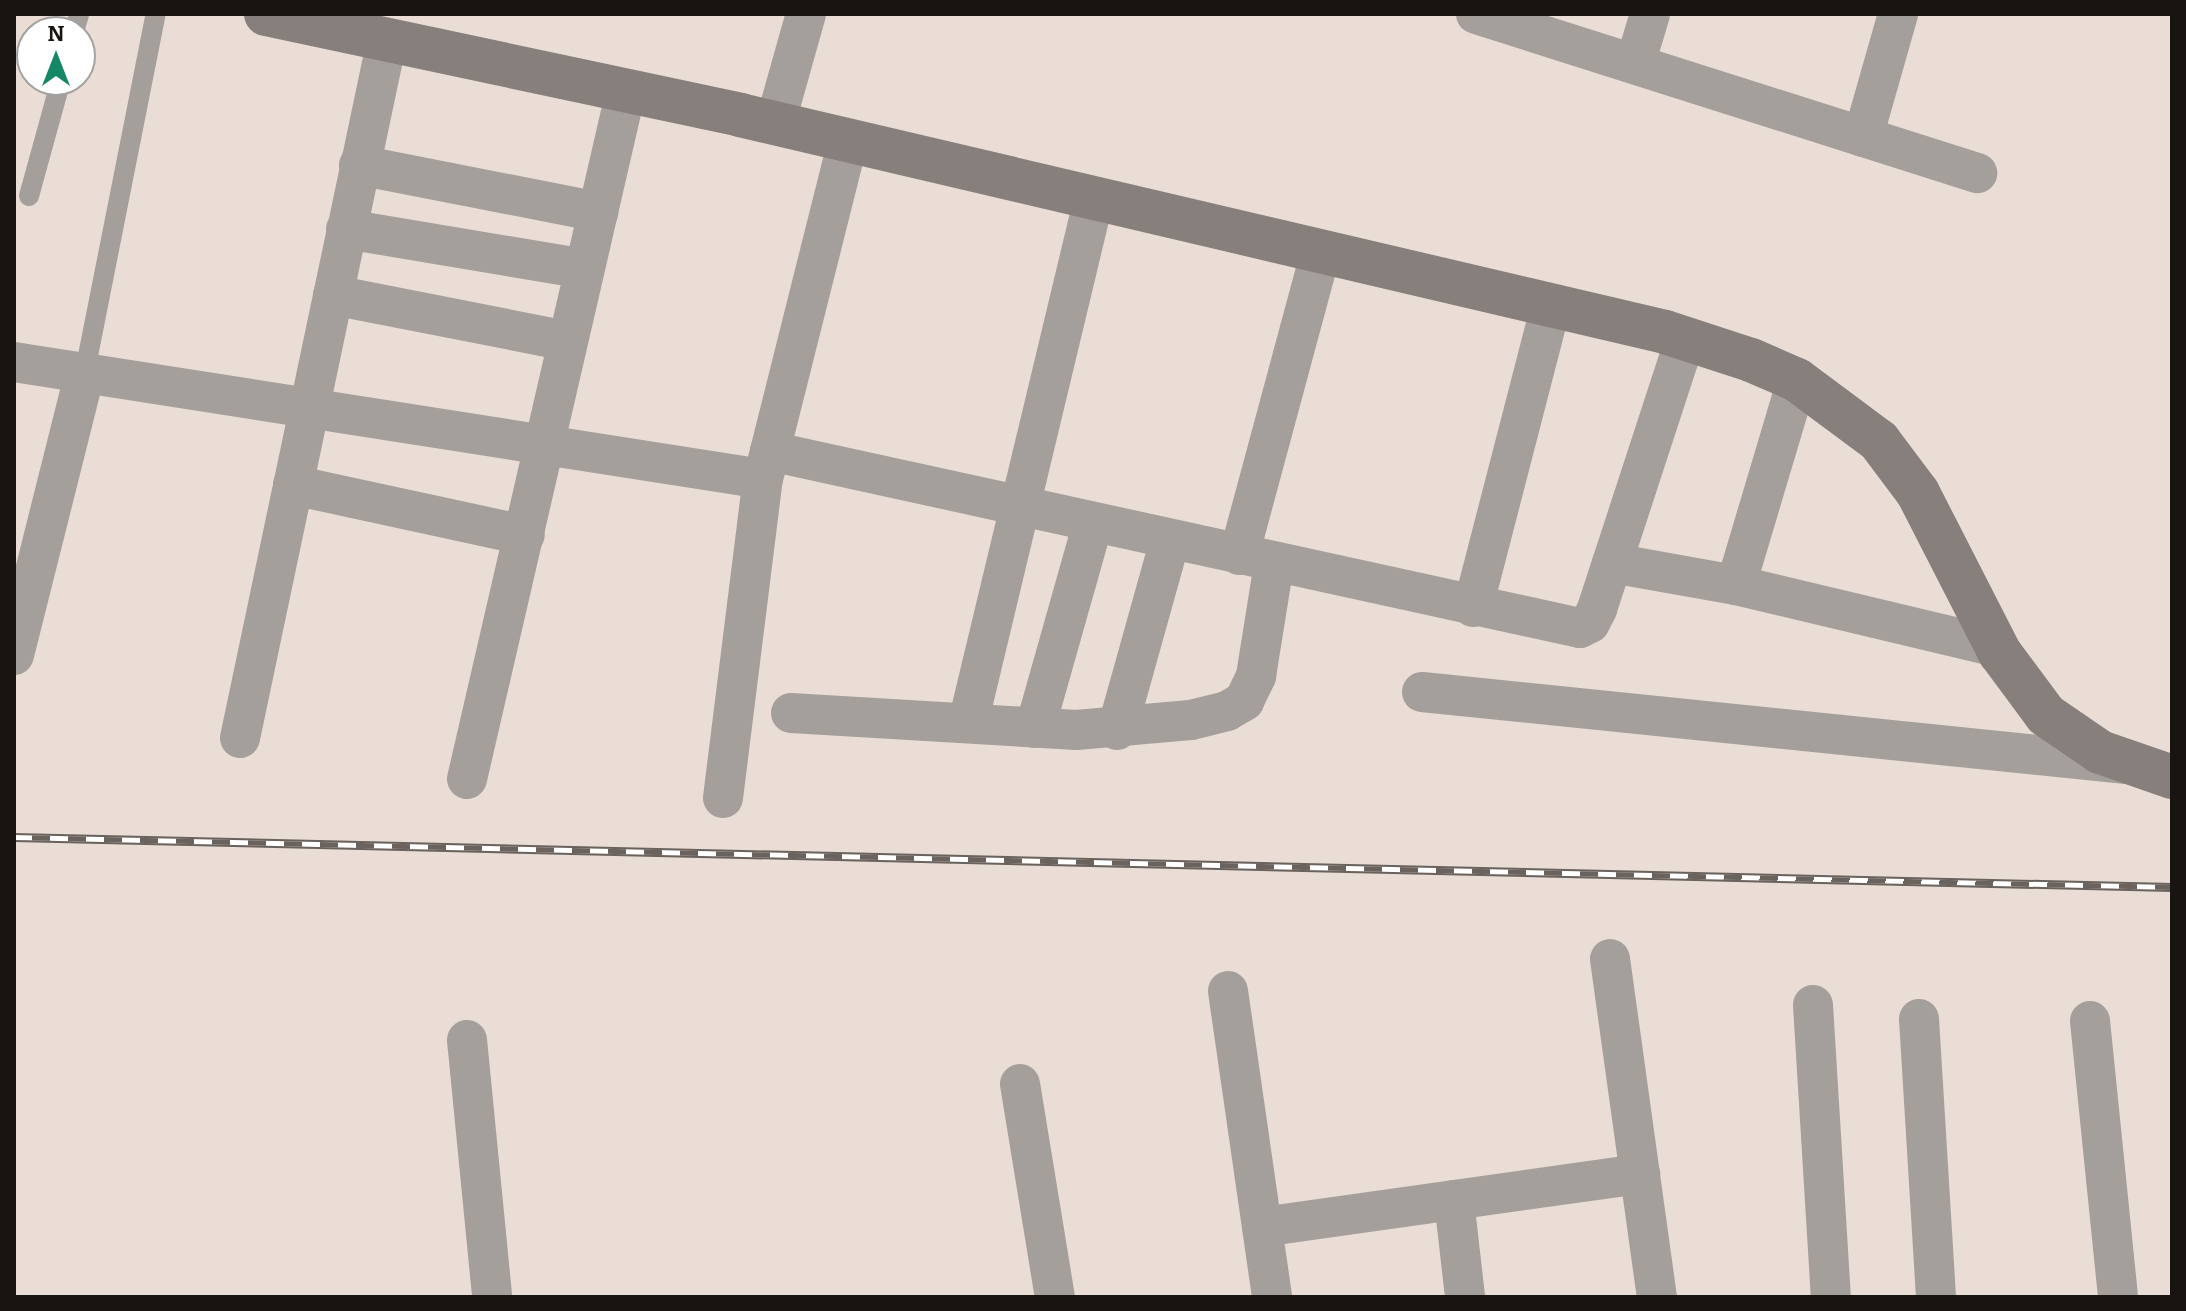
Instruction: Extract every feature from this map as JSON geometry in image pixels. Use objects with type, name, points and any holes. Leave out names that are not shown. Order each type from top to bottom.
[{"type":"main road","points":[[266,14],[775,124],[1551,306],[1685,339],[1797,380],[1879,441],[1918,493],[1996,647],[2046,715],[2100,752],[2153,771]]},
{"type":"street","points":[[775,124],[806,14]]},
{"type":"street","points":[[1476,14],[1977,173]]},
{"type":"street","points":[[1635,64],[1650,14]]},
{"type":"street","points":[[1863,137],[1898,14]]},
{"type":"street","points":[[240,738],[387,40]]},
{"type":"street","points":[[467,779],[626,91]]},
{"type":"street","points":[[723,798],[767,465],[848,141]]},
{"type":"street","points":[[359,165],[598,212]]},
{"type":"street","points":[[968,723],[1094,198]]},
{"type":"street","points":[[346,229],[584,269]]},
{"type":"street","points":[[791,713],[1117,730],[1191,720],[1244,701],[1256,676],[1256,559],[1321,252]]},
{"type":"street","points":[[333,295],[568,341]]},
{"type":"street","points":[[1473,607],[1551,306]]},
{"type":"street","points":[[14,362],[84,376],[546,445],[767,465],[1021,507],[1580,628],[1590,623],[1597,609],[1685,339]]},
{"type":"street","points":[[14,655],[84,376]]},
{"type":"street","points":[[1736,585],[1797,380]]},
{"type":"street","points":[[293,485],[525,535]]},
{"type":"street","points":[[1035,728],[1093,523]]},
{"type":"street","points":[[1117,730],[1170,540]]},
{"type":"street","points":[[1612,563],[1736,585],[1996,647]]},
{"type":"street","points":[[1422,692],[2153,771]]},
{"type":"street","points":[[1610,959],[1657,1297]]},
{"type":"street","points":[[1228,991],[1272,1297]]},
{"type":"street","points":[[1813,1005],[1831,1297]]},
{"type":"street","points":[[1919,1019],[1936,1297]]},
{"type":"street","points":[[2090,1021],[2118,1297]]},
{"type":"street","points":[[467,1040],[492,1297]]},
{"type":"street","points":[[1020,1084],[1055,1297]]},
{"type":"street","points":[[1262,1227],[1640,1174]]},
{"type":"street","points":[[1454,1200],[1465,1297]]},
{"type":"lane","points":[[84,376],[156,14]]},
{"type":"lane","points":[[29,196],[57,96]]},
{"type":"railway","points":[[14,837],[2172,887]]}]
